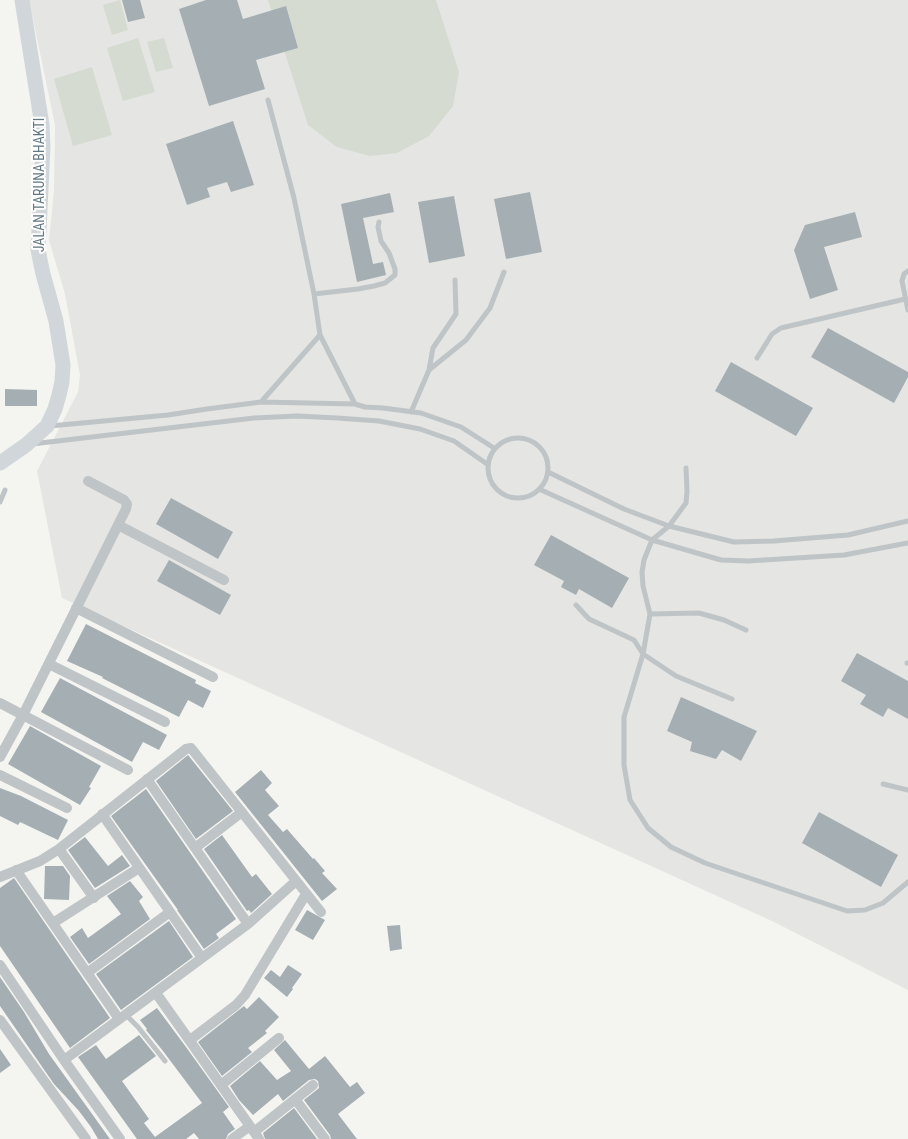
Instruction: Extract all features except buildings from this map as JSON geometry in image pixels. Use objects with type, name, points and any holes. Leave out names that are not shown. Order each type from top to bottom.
[{"type":"street","name":"JALAN TARUNA BHAKTI","points":[[0,463],[26,445],[47,426],[60,395],[64,365],[56,321],[38,250],[42,125],[22,0]]},
{"type":"street","points":[[0,757],[23,715],[126,510],[127,504],[124,500],[88,481]]},
{"type":"street","points":[[118,525],[224,580]]},
{"type":"street","points":[[76,608],[213,677]]},
{"type":"street","points":[[49,664],[165,722]]},
{"type":"street","points":[[0,703],[128,770]]},
{"type":"street","points":[[0,877],[40,861],[59,849],[186,749],[191,748],[321,912]]},
{"type":"street","points":[[0,775],[67,808]]},
{"type":"street","points":[[147,779],[248,924]]},
{"type":"street","points":[[196,848],[242,812]]},
{"type":"street","points":[[102,814],[202,958]]},
{"type":"street","points":[[59,849],[94,898]]},
{"type":"street","points":[[53,923],[140,868]]},
{"type":"street","points":[[16,870],[87,973],[123,1017]]},
{"type":"street","points":[[64,1060],[248,924],[296,881]]},
{"type":"street","points":[[190,1040],[236,1005],[245,995],[306,894]]},
{"type":"street","points":[[87,973],[170,912]]},
{"type":"street","points":[[0,965],[64,1060],[120,1139]]},
{"type":"street","points":[[156,993],[255,1132]]},
{"type":"street","points":[[0,1020],[86,1139]]},
{"type":"street","points":[[221,1085],[279,1038]]},
{"type":"street","points":[[232,1139],[255,1132],[313,1085]]},
{"type":"street","points":[[295,1099],[325,1139]]},
{"type":"lane","points":[[268,100],[294,198],[314,294],[320,335],[355,404]]},
{"type":"lane","points":[[314,294],[358,290],[385,283],[395,275],[395,269],[389,253],[381,241],[378,227],[379,222]]},
{"type":"lane","points":[[908,271],[904,274],[902,280],[908,310]]},
{"type":"lane","points":[[429,370],[466,340],[490,308],[504,272]]},
{"type":"lane","points":[[411,412],[429,370],[434,348],[456,314],[455,280]]},
{"type":"lane","points":[[757,358],[772,334],[781,328],[905,299]]},
{"type":"lane","points":[[261,402],[320,335]]},
{"type":"lane","points":[[47,426],[168,415],[261,402],[355,404],[365,407],[421,413],[461,427],[494,448]]},
{"type":"lane","points":[[26,445],[254,418],[297,416],[379,421],[420,429],[454,441],[488,464]]},
{"type":"lane","points":[[522,437],[537,444],[546,456],[548,472],[545,481],[539,489],[531,495],[520,498],[510,497],[500,492],[492,484],[488,474],[488,464],[494,448],[507,439],[522,437]]},
{"type":"lane","points":[[686,468],[686,503],[669,526],[652,540],[644,560],[642,572],[643,586],[650,614],[643,654],[624,717],[624,765],[630,800],[648,828],[671,847],[705,863],[847,911],[865,910],[883,903],[908,882]]},
{"type":"lane","points":[[548,472],[624,509],[669,526],[734,542],[774,541],[848,535],[908,521]]},
{"type":"lane","points":[[539,489],[652,540],[721,560],[748,561],[844,555],[908,543]]},
{"type":"lane","points":[[0,502],[5,490]]},
{"type":"lane","points":[[576,605],[589,619],[634,640],[643,654],[676,676],[732,699]]},
{"type":"lane","points":[[650,614],[699,613],[724,620],[746,630]]},
{"type":"lane","points":[[883,784],[908,790]]},
{"type":"lane","points":[[123,1017],[138,1027],[165,1061]]},
{"type":"shaded area","points":[[29,0],[908,0],[908,990],[772,921],[62,598],[37,471],[78,392],[80,375],[65,294],[49,240],[54,190],[55,125]]},
{"type":"shaded area","points":[[120,0],[128,30],[112,35],[103,5]]},
{"type":"shaded area","points":[[268,0],[436,0],[459,72],[453,106],[429,136],[397,153],[370,156],[337,147],[308,125]]},
{"type":"shaded area","points":[[138,38],[155,92],[123,101],[107,48]]},
{"type":"shaded area","points":[[164,38],[173,68],[156,72],[147,42]]},
{"type":"shaded area","points":[[92,67],[112,135],[73,146],[54,79]]}]
